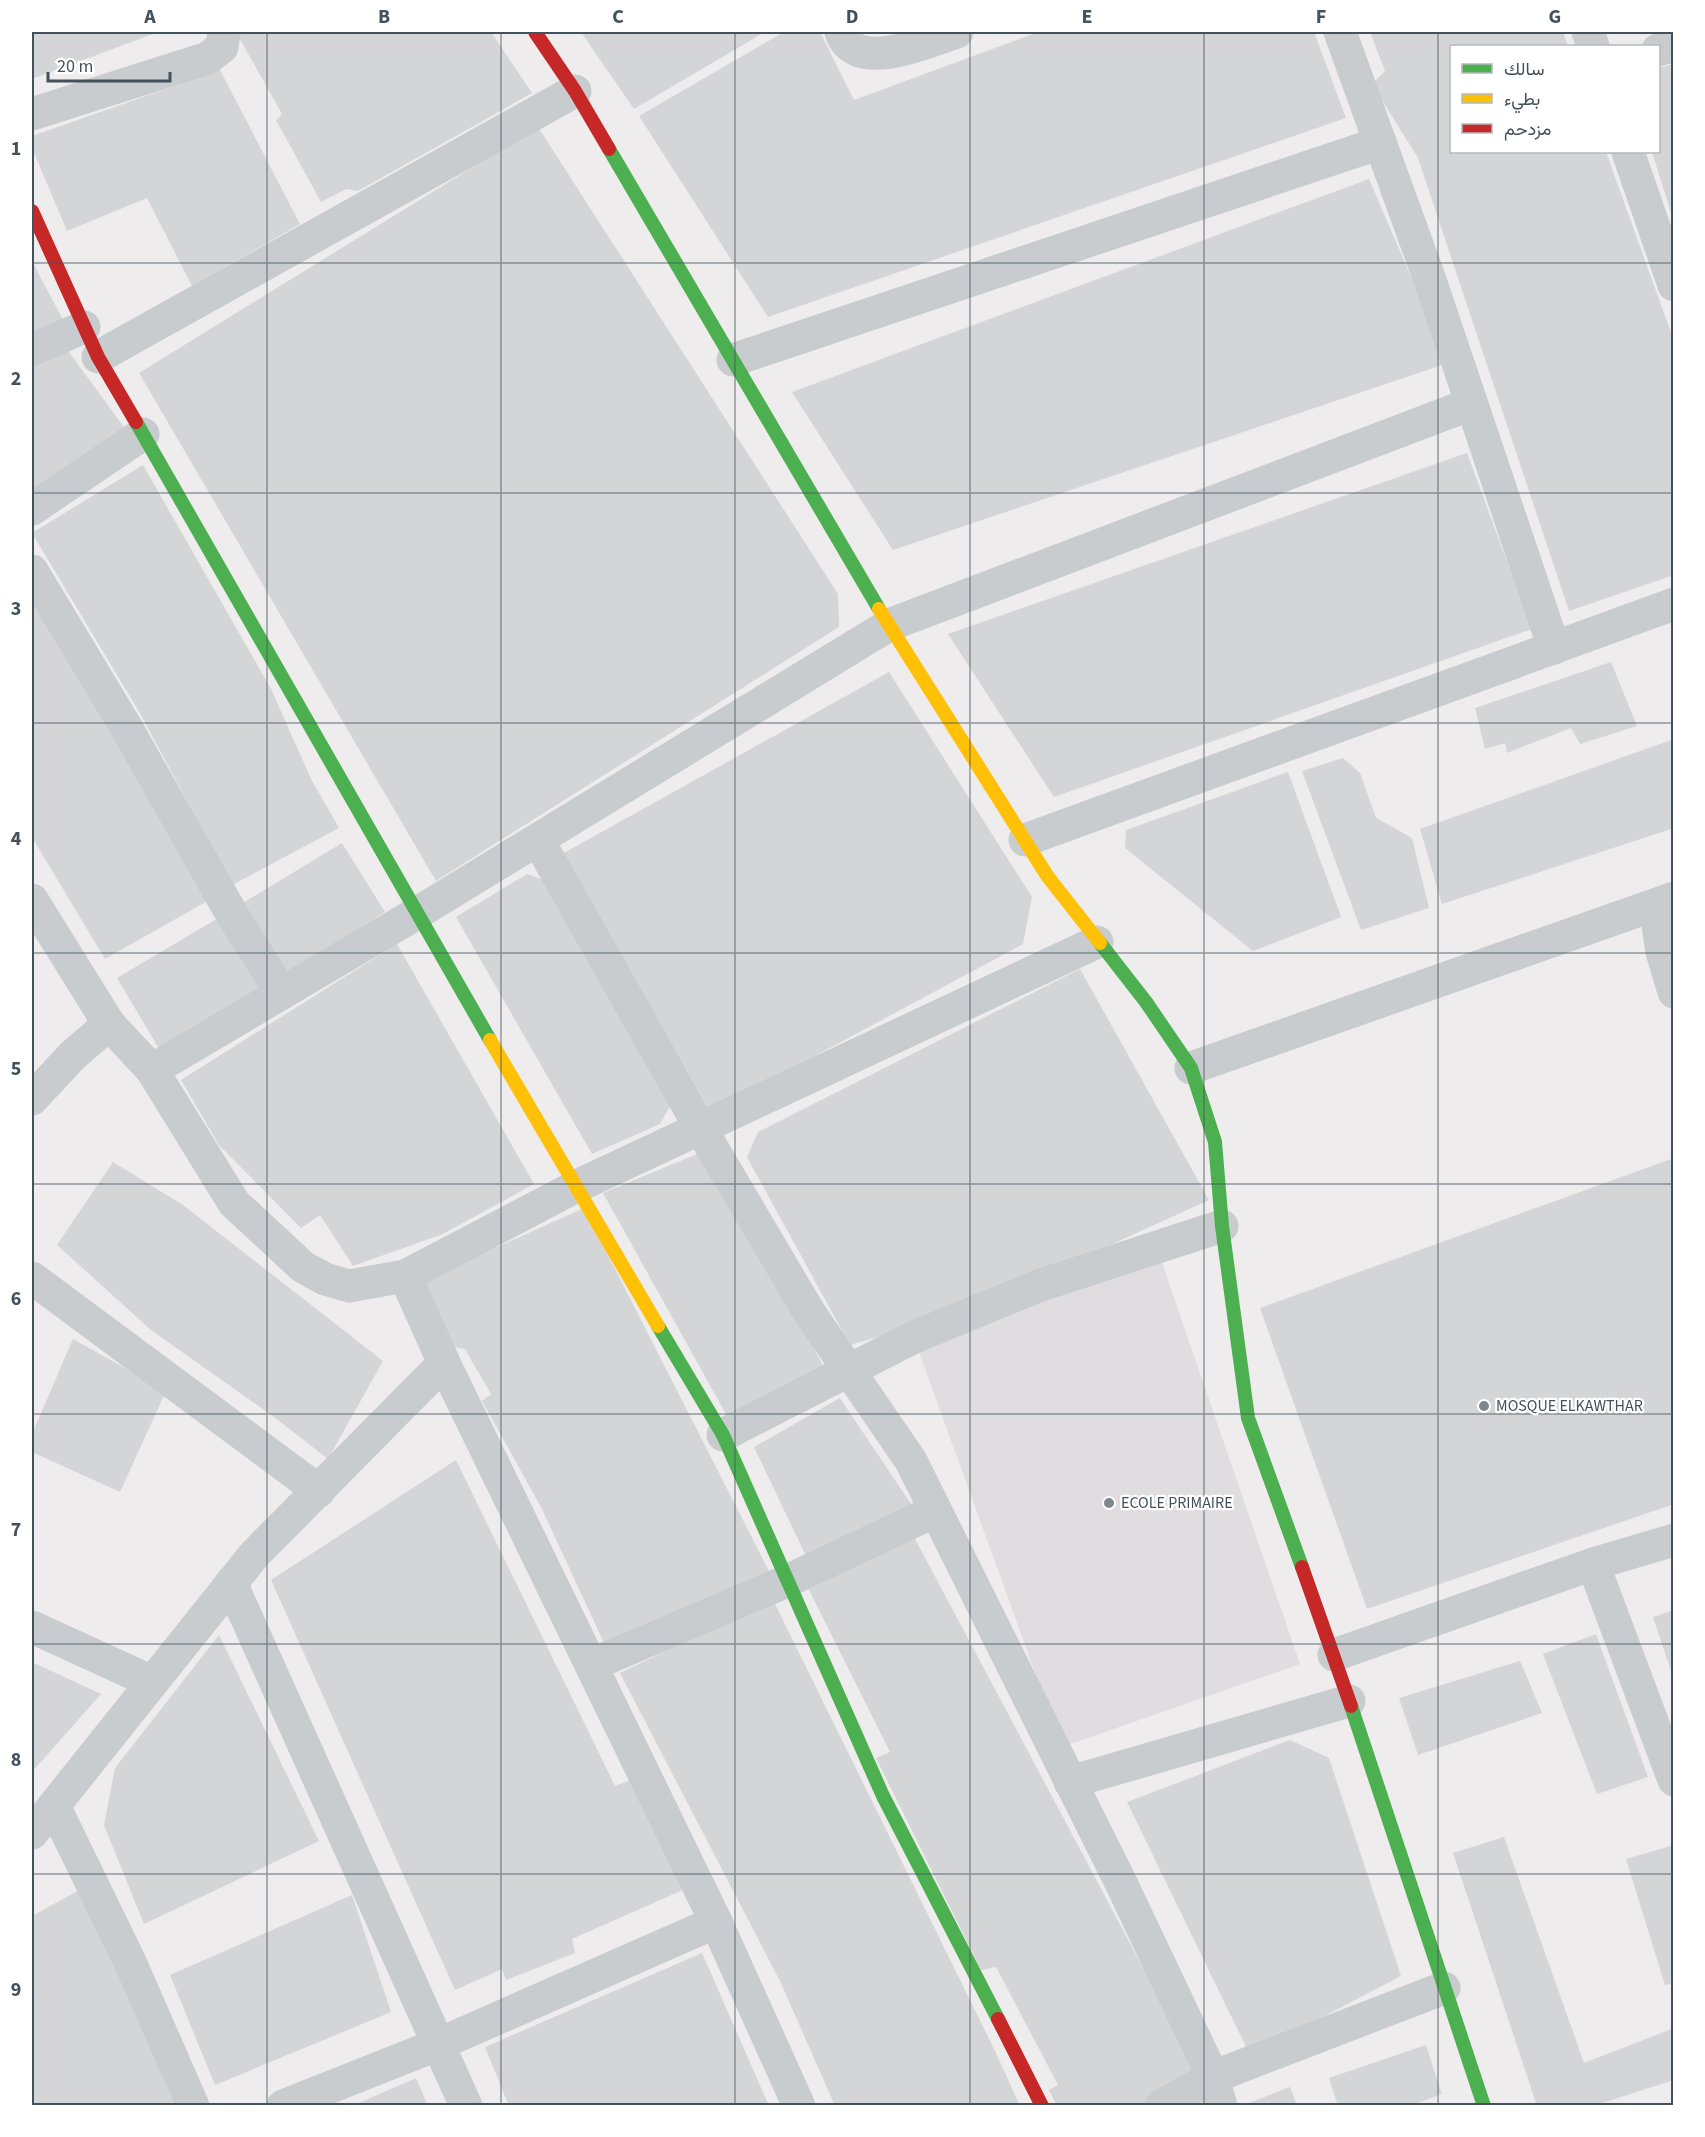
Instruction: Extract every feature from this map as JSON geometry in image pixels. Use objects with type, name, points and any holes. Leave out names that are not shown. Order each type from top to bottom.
[{"type":"street","points":[[32,114],[208,58],[222,46],[224,32]]},
{"type":"street","points":[[535,32],[575,91],[889,625],[1048,877],[1146,1002],[1191,1068],[1215,1142],[1221,1226],[1248,1418],[1334,1655],[1484,2106]]},
{"type":"street","points":[[841,32],[843,38],[853,48],[872,54],[902,50],[957,32]]},
{"type":"street","points":[[1340,32],[1554,648]]},
{"type":"street","points":[[98,357],[575,91]]},
{"type":"street","points":[[734,360],[1380,143]]},
{"type":"street","points":[[1628,153],[1674,285]]},
{"type":"street","points":[[32,211],[98,357],[575,1187],[723,1435],[883,1796],[1042,2106]]},
{"type":"street","points":[[32,350],[84,327]]},
{"type":"street","points":[[152,1070],[419,912],[889,625],[1471,404]]},
{"type":"street","points":[[32,509],[143,434]]},
{"type":"street","points":[[32,571],[126,727],[233,916],[281,992]]},
{"type":"street","points":[[1025,840],[1674,604]]},
{"type":"street","points":[[538,840],[700,1129],[809,1312],[911,1461],[1122,1885],[1217,2091]]},
{"type":"street","points":[[32,900],[109,1024],[152,1070],[234,1203],[303,1267],[325,1279],[349,1286],[405,1276],[575,1187],[1097,942]]},
{"type":"street","points":[[1191,1068],[1664,902],[1662,952],[1674,992]]},
{"type":"street","points":[[32,1099],[72,1056],[109,1024]]},
{"type":"street","points":[[723,1435],[912,1338],[1038,1286],[1221,1226]]},
{"type":"street","points":[[405,1276],[444,1363],[716,1922],[799,2106]]},
{"type":"street","points":[[32,1278],[319,1491]]},
{"type":"street","points":[[32,1833],[150,1682],[254,1555],[444,1363]]},
{"type":"street","points":[[591,1665],[787,1581],[935,1511]]},
{"type":"street","points":[[1334,1655],[1593,1564],[1674,1540]]},
{"type":"street","points":[[1593,1564],[1674,1780]]},
{"type":"street","points":[[231,1583],[465,2106]]},
{"type":"street","points":[[32,1627],[150,1682]]},
{"type":"street","points":[[1071,1782],[1349,1701]]},
{"type":"street","points":[[54,1806],[130,1962],[193,2106]]},
{"type":"street","points":[[283,2106],[439,2044],[716,1922]]},
{"type":"street","points":[[1161,2106],[1217,2091],[1444,1988]]},
{"type":"shaded area","name":"ECOLE PRIMAIRE","points":[[1159,1254],[1300,1664],[1062,1747],[915,1341]]},
{"type":"building","points":[[32,32],[158,32],[32,79]]},
{"type":"building","points":[[236,32],[491,32],[532,93],[358,191],[346,189],[321,202],[276,120],[282,114]]},
{"type":"building","points":[[581,32],[765,32],[634,109]]},
{"type":"building","points":[[784,32],[820,32],[854,100],[1038,32],[1314,32],[1346,118],[768,317],[639,116]]},
{"type":"building","points":[[1370,32],[1563,32],[1568,45],[1450,45],[1450,153],[1606,153],[1674,341],[1674,575],[1569,611],[1418,158],[1372,84],[1385,71]]},
{"type":"building","points":[[1674,64],[1674,219],[1652,153],[1660,153],[1660,68]]},
{"type":"building","points":[[220,70],[300,224],[192,286],[147,198],[67,231],[32,148],[32,136]]},
{"type":"building","points":[[538,127],[838,594],[839,627],[436,881],[139,373]]},
{"type":"building","points":[[1369,179],[1448,363],[893,550],[792,392]]},
{"type":"building","points":[[32,261],[63,320],[32,333]]},
{"type":"building","points":[[66,348],[132,438],[32,497],[32,363]]},
{"type":"building","points":[[1467,453],[1532,629],[1054,797],[948,634]]},
{"type":"building","points":[[143,465],[271,689],[311,779],[339,828],[232,885],[141,715],[32,533]]},
{"type":"building","points":[[32,599],[211,899],[105,959],[32,837]]},
{"type":"building","points":[[1611,662],[1637,726],[1580,744],[1571,728],[1507,753],[1505,743],[1485,749],[1475,708]]},
{"type":"building","points":[[889,672],[1032,897],[1023,944],[711,1112],[562,854]]},
{"type":"building","points":[[1674,739],[1674,828],[1442,904],[1420,829]]},
{"type":"building","points":[[1343,758],[1360,773],[1376,818],[1412,838],[1429,908],[1361,930],[1302,771]]},
{"type":"building","points":[[1288,772],[1341,917],[1253,951],[1125,848],[1126,830]]},
{"type":"building","points":[[342,843],[385,912],[279,980],[241,904]]},
{"type":"building","points":[[527,874],[544,880],[671,1105],[660,1124],[592,1154],[456,917]]},
{"type":"building","points":[[225,914],[276,987],[161,1052],[117,978]]},
{"type":"building","points":[[397,944],[534,1184],[443,1234],[353,1266],[320,1215],[301,1228],[219,1145],[181,1080]]},
{"type":"building","points":[[1080,969],[1209,1200],[963,1312],[850,1345],[747,1157],[758,1132]]},
{"type":"building","points":[[707,1150],[826,1371],[727,1416],[603,1193]]},
{"type":"building","name":"MOSQUE ELKAWTHAR","points":[[1674,1158],[1674,1504],[1367,1609],[1260,1308]]},
{"type":"building","points":[[113,1162],[183,1205],[383,1361],[328,1459],[274,1417],[151,1330],[57,1245]]},
{"type":"building","points":[[584,1208],[773,1579],[604,1643],[541,1507],[482,1401],[491,1394],[465,1349],[454,1347],[424,1280]]},
{"type":"building","points":[[73,1339],[166,1391],[120,1492],[32,1452],[32,1434]]},
{"type":"building","points":[[840,1398],[913,1507],[806,1556],[754,1447]]},
{"type":"building","points":[[456,1460],[615,1786],[636,1778],[685,1889],[572,1939],[575,1953],[506,1980],[502,1969],[455,1990],[271,1580]]},
{"type":"building","points":[[913,1535],[1199,2073],[1140,2106],[1057,2106],[1049,2090],[1058,2085],[996,1967],[981,1970],[876,1758],[890,1752],[806,1584]]},
{"type":"building","points":[[773,1600],[1020,2106],[835,2106],[781,1983],[620,1673]]},
{"type":"building","points":[[1674,1610],[1674,1677],[1673,1677],[1653,1617]]},
{"type":"building","points":[[1596,1634],[1648,1777],[1597,1794],[1543,1654]]},
{"type":"building","points":[[219,1635],[319,1841],[144,1924],[104,1825],[115,1768]]},
{"type":"building","points":[[1520,1661],[1542,1713],[1418,1755],[1399,1698]]},
{"type":"building","points":[[32,1662],[101,1694],[32,1772]]},
{"type":"building","points":[[1290,1740],[1329,1758],[1401,1976],[1250,2055],[1127,1802]]},
{"type":"building","points":[[1504,1837],[1584,2063],[1674,2028],[1674,2080],[1593,2106],[1537,2106],[1453,1853]]},
{"type":"building","points":[[1674,1845],[1674,1983],[1665,1985],[1626,1859]]},
{"type":"building","points":[[81,1889],[174,2104],[171,2106],[32,2106],[32,1916]]},
{"type":"building","points":[[352,1895],[391,2012],[215,2085],[170,1975]]},
{"type":"building","points":[[702,1953],[769,2106],[509,2106],[485,2047]]},
{"type":"building","points":[[1426,2045],[1442,2094],[1410,2106],[1338,2106],[1329,2078]]},
{"type":"building","points":[[416,2078],[428,2106],[352,2106]]},
{"type":"building","points":[[1290,2087],[1297,2106],[1244,2106],[1244,2105]]},
{"type":"traffic: fast","points":[[609,149],[879,609]]},
{"type":"traffic: fast","points":[[136,422],[490,1040]]},
{"type":"traffic: fast","points":[[1100,943],[1146,1002],[1191,1068],[1215,1142],[1222,1226],[1248,1418],[1302,1567]]},
{"type":"traffic: fast","points":[[658,1326],[723,1435],[883,1796],[998,2019]]},
{"type":"traffic: fast","points":[[1351,1706],[1484,2106]]},
{"type":"traffic: slow","points":[[879,609],[1048,877],[1100,943]]},
{"type":"traffic: slow","points":[[490,1040],[658,1326]]},
{"type":"traffic: jam","points":[[535,32],[575,91],[609,149]]},
{"type":"traffic: jam","points":[[32,211],[98,357],[136,422]]},
{"type":"traffic: jam","points":[[1302,1567],[1351,1706]]},
{"type":"traffic: jam","points":[[998,2019],[1042,2106]]},
{"type":"place","name":"MOSQUE ELKAWTHAR","points":[[1484,1406]]},
{"type":"place","name":"ECOLE PRIMAIRE","points":[[1109,1503]]}]
